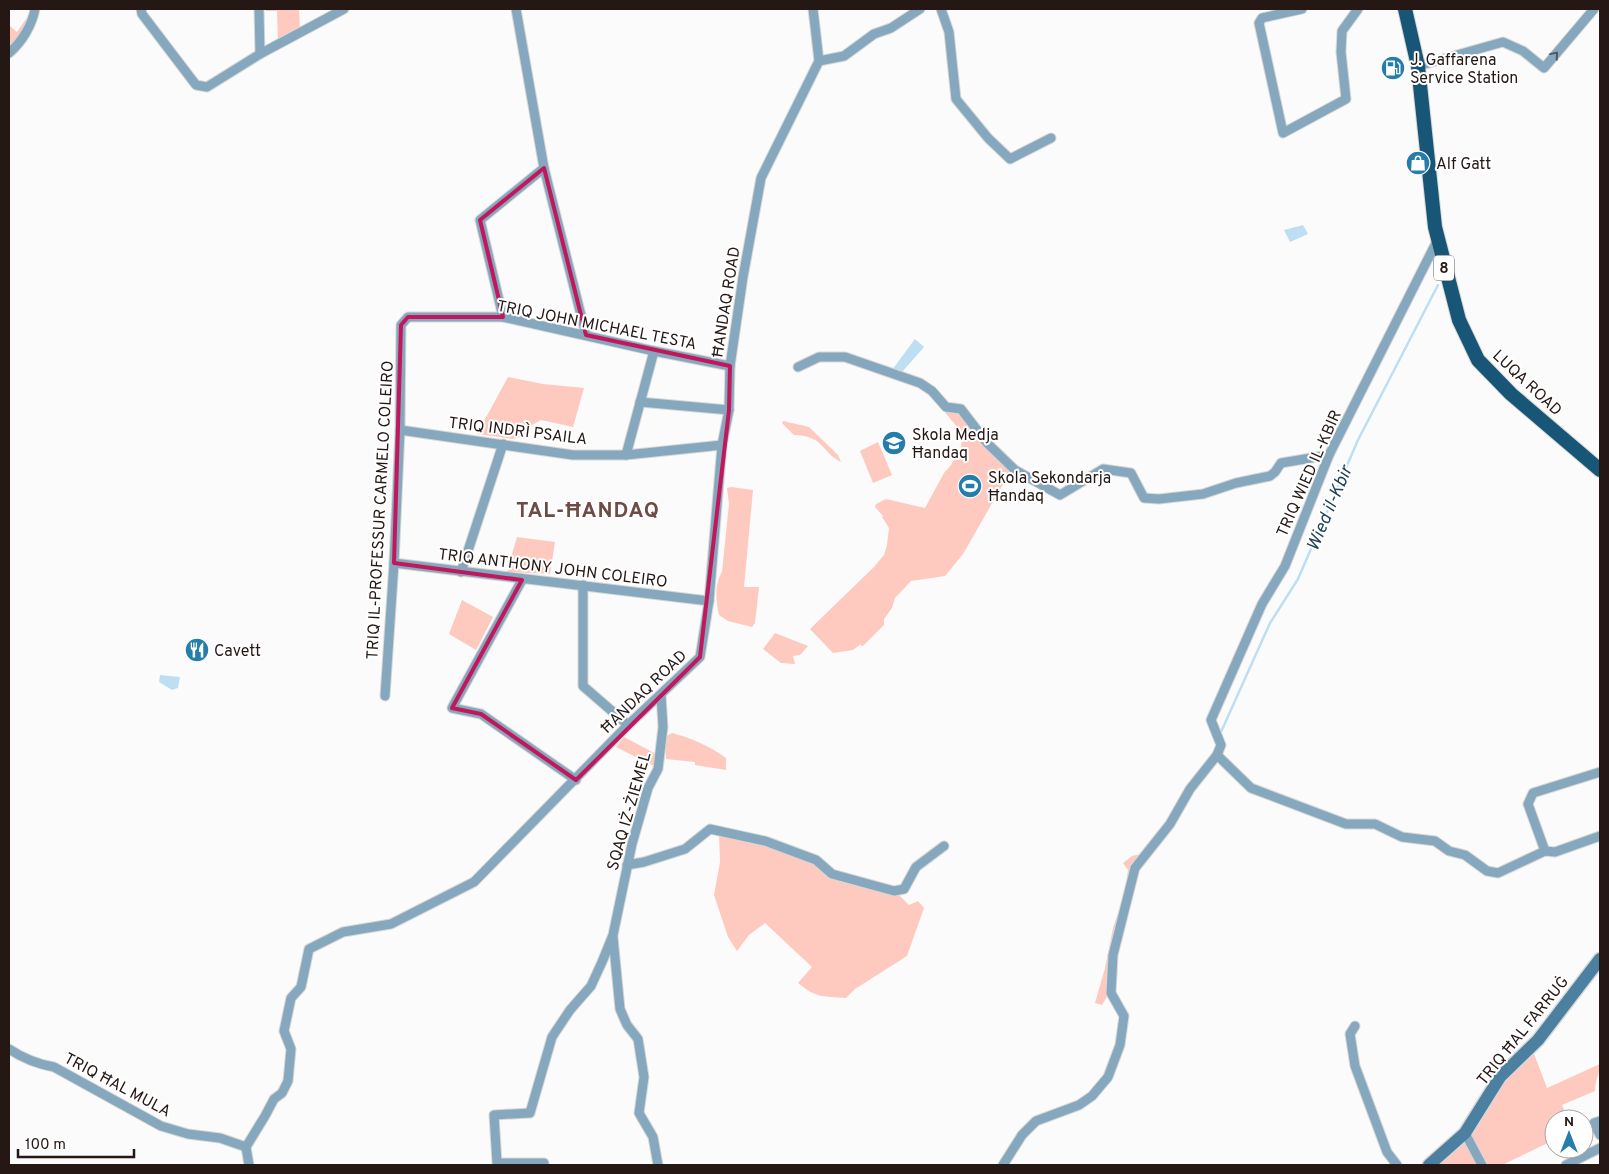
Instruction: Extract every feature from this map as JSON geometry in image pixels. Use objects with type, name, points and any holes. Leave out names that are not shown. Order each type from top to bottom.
[{"type":"highway","name":"LUQA ROAD","points":[[1405,9],[1418,66],[1437,241],[1459,320],[1478,360],[1511,394],[1600,470]]},
{"type":"main road","name":"TRIQ ĦAL FARRUĠ","points":[[1429,1165],[1464,1133],[1500,1077],[1538,1040],[1600,959]]},
{"type":"street","points":[[9,53],[17,47],[33,21],[35,9]]},
{"type":"street","points":[[141,9],[142,14],[196,85],[207,87],[260,54],[339,10]]},
{"type":"street","points":[[259,9],[260,54]]},
{"type":"street","points":[[516,9],[544,168],[586,335]]},
{"type":"street","points":[[813,9],[819,61],[844,56],[874,34],[891,28],[920,9]]},
{"type":"street","points":[[941,9],[949,32],[956,99],[988,138],[1010,159],[1051,138]]},
{"type":"street","points":[[1302,9],[1262,18],[1259,23],[1283,133],[1346,99],[1341,52],[1342,31],[1358,9]]},
{"type":"street","points":[[1418,66],[1503,42],[1522,51],[1544,68],[1594,9]]},
{"type":"street","name":"ĦANDAQ ROAD","points":[[246,1147],[274,1098],[282,1093],[288,1081],[291,1049],[284,1031],[291,998],[301,987],[309,949],[343,932],[391,924],[474,882],[628,725],[700,657],[709,601],[722,445],[729,410],[730,366],[743,277],[761,178],[819,61]]},
{"type":"street","points":[[503,317],[480,220],[544,168]]},
{"type":"street","name":"TRIQ WIED IL-KBIR","points":[[1217,755],[1221,745],[1211,720],[1262,604],[1285,566],[1330,455],[1437,241]]},
{"type":"street","name":"TRIQ JOHN MICHAEL TESTA","points":[[401,324],[408,317],[503,317],[730,366]]},
{"type":"street","name":"TRIQ IL-PROFESSUR CARMELO COLEIRO","points":[[385,696],[400,430],[401,324]]},
{"type":"street","points":[[626,455],[654,351]]},
{"type":"street","points":[[798,367],[819,357],[845,357],[920,383],[932,391],[946,407],[960,409],[987,443],[1015,470],[1060,494],[1103,469],[1130,473],[1144,498],[1159,499],[1203,494],[1236,482],[1270,476],[1281,463],[1330,455]]},
{"type":"street","points":[[640,402],[729,410]]},
{"type":"street","name":"TRIQ INDRÌ PSAILA","points":[[400,430],[574,455],[626,455],[722,445]]},
{"type":"street","points":[[461,572],[504,444]]},
{"type":"street","name":"TRIQ ANTHONY JOHN COLEIRO","points":[[394,563],[522,580],[583,585],[709,601]]},
{"type":"street","points":[[522,580],[452,708],[481,714],[576,780]]},
{"type":"street","points":[[583,585],[584,686],[628,725]]},
{"type":"street","name":"SQAQ IŻ-ŻIEMEL","points":[[613,935],[627,865],[648,788],[658,769],[663,727],[661,695]]},
{"type":"street","points":[[1002,1165],[1022,1135],[1036,1121],[1079,1105],[1092,1096],[1108,1077],[1120,1045],[1124,1016],[1111,993],[1113,955],[1135,868],[1170,824],[1190,789],[1217,755],[1251,788],[1346,824],[1375,824],[1402,837],[1435,841],[1449,851],[1465,856],[1487,871],[1498,873],[1545,850],[1555,852],[1600,836]]},
{"type":"street","points":[[1545,850],[1528,804],[1533,793],[1598,775]]},
{"type":"street","points":[[627,865],[644,862],[684,849],[710,830],[765,841],[816,860],[832,874],[894,891],[904,889],[916,867],[944,846]]},
{"type":"street","points":[[544,1162],[497,1163],[494,1115],[530,1114],[552,1036],[570,1010],[591,986],[613,935]]},
{"type":"street","points":[[613,935],[620,1009],[627,1025],[638,1039],[644,1077],[639,1113],[653,1137],[658,1165]]},
{"type":"street","points":[[1355,1026],[1350,1034],[1356,1066],[1388,1152],[1396,1165]]},
{"type":"street","name":"TRIQ ĦAL MULA","points":[[9,1049],[35,1064],[54,1067],[161,1126],[188,1134],[220,1138],[246,1147]]},
{"type":"street","points":[[1600,1121],[1594,1123],[1600,1135]]},
{"type":"street","points":[[1464,1133],[1482,1165]]},
{"type":"street","points":[[246,1147],[249,1165]]},
{"type":"street","points":[[1566,1165],[1600,1148]]},
{"type":"highlighted area","points":[[544,168],[586,335],[730,366],[729,410],[700,657],[576,780],[481,714],[452,708],[522,580],[394,563],[401,325],[408,317],[503,317],[480,220]]},
{"type":"shaded area","points":[[265,9],[299,9],[300,29],[278,41],[277,11],[266,11]]},
{"type":"shaded area","points":[[26,19],[19,38],[9,45],[9,25],[17,32]]},
{"type":"shaded area","points":[[508,377],[543,384],[584,388],[573,427],[541,420],[532,425],[529,435],[513,439],[477,434]]},
{"type":"shaded area","name":"Skola Sekondarja Ħandaq","points":[[943,410],[961,412],[972,428],[1010,472],[963,554],[945,576],[911,581],[895,598],[892,608],[884,619],[884,625],[863,646],[861,644],[853,650],[833,653],[810,629],[884,555],[889,528],[883,516],[875,507],[876,504],[886,499],[925,508],[961,447],[962,440],[959,429]]},
{"type":"shaded area","points":[[783,421],[809,427],[838,455],[841,462],[812,438],[794,435],[782,423]]},
{"type":"shaded area","points":[[878,442],[892,475],[873,483],[860,451]]},
{"type":"shaded area","points":[[727,488],[753,490],[744,587],[759,587],[755,623],[752,627],[728,621],[719,615],[717,604],[716,593],[719,577],[722,572],[729,504]]},
{"type":"shaded area","points":[[517,537],[555,542],[550,574],[507,572],[513,558],[511,557]]},
{"type":"shaded area","points":[[462,600],[493,617],[476,650],[449,634]]},
{"type":"shaded area","points":[[775,633],[808,646],[800,655],[793,656],[795,664],[781,663],[763,649]]},
{"type":"shaded area","points":[[672,733],[700,743],[726,758],[726,770],[695,765],[695,762],[666,759],[665,737]]},
{"type":"shaded area","points":[[624,737],[658,755],[656,767],[616,747]]},
{"type":"shaded area","points":[[719,833],[773,846],[789,855],[814,863],[886,893],[899,895],[909,905],[918,901],[924,908],[907,956],[855,989],[846,998],[815,994],[798,983],[812,967],[765,923],[749,935],[737,951],[728,937],[714,895],[720,862]]},
{"type":"shaded area","points":[[1146,853],[1133,865],[1114,937],[1107,977],[1108,995],[1102,1005],[1095,1003],[1105,968],[1113,928],[1125,892],[1128,870],[1123,863],[1132,856]]},
{"type":"shaded area","points":[[1533,1051],[1547,1088],[1600,1064],[1595,1091],[1562,1105],[1564,1109],[1544,1109],[1544,1145],[1502,1165],[1486,1165],[1471,1136],[1486,1105],[1506,1077]]},
{"type":"shaded area","points":[[1467,1141],[1479,1165],[1439,1165]]},
{"type":"water","points":[[1303,225],[1308,234],[1290,242],[1284,230]]},
{"type":"water","points":[[915,339],[924,347],[902,372],[892,370]]},
{"type":"water","points":[[160,675],[180,677],[178,688],[172,690],[159,682]]},
{"type":"waterway","name":"Wied il-Kbir","points":[[1221,732],[1270,623],[1298,579],[1358,440],[1438,285]]},
{"type":"place","name":"J. Gaffarena Service Station","points":[[1393,68]]},
{"type":"place","name":"Alf Gatt","points":[[1418,163]]},
{"type":"place","name":"Skola Medja Ħandaq","points":[[894,443]]},
{"type":"place","name":"Skola Sekondarja Ħandaq","points":[[970,486]]},
{"type":"place","name":"Cavett","points":[[197,650]]},
{"type":"district","name":"TAL-ĦANDAQ","points":[[588,510]]}]
